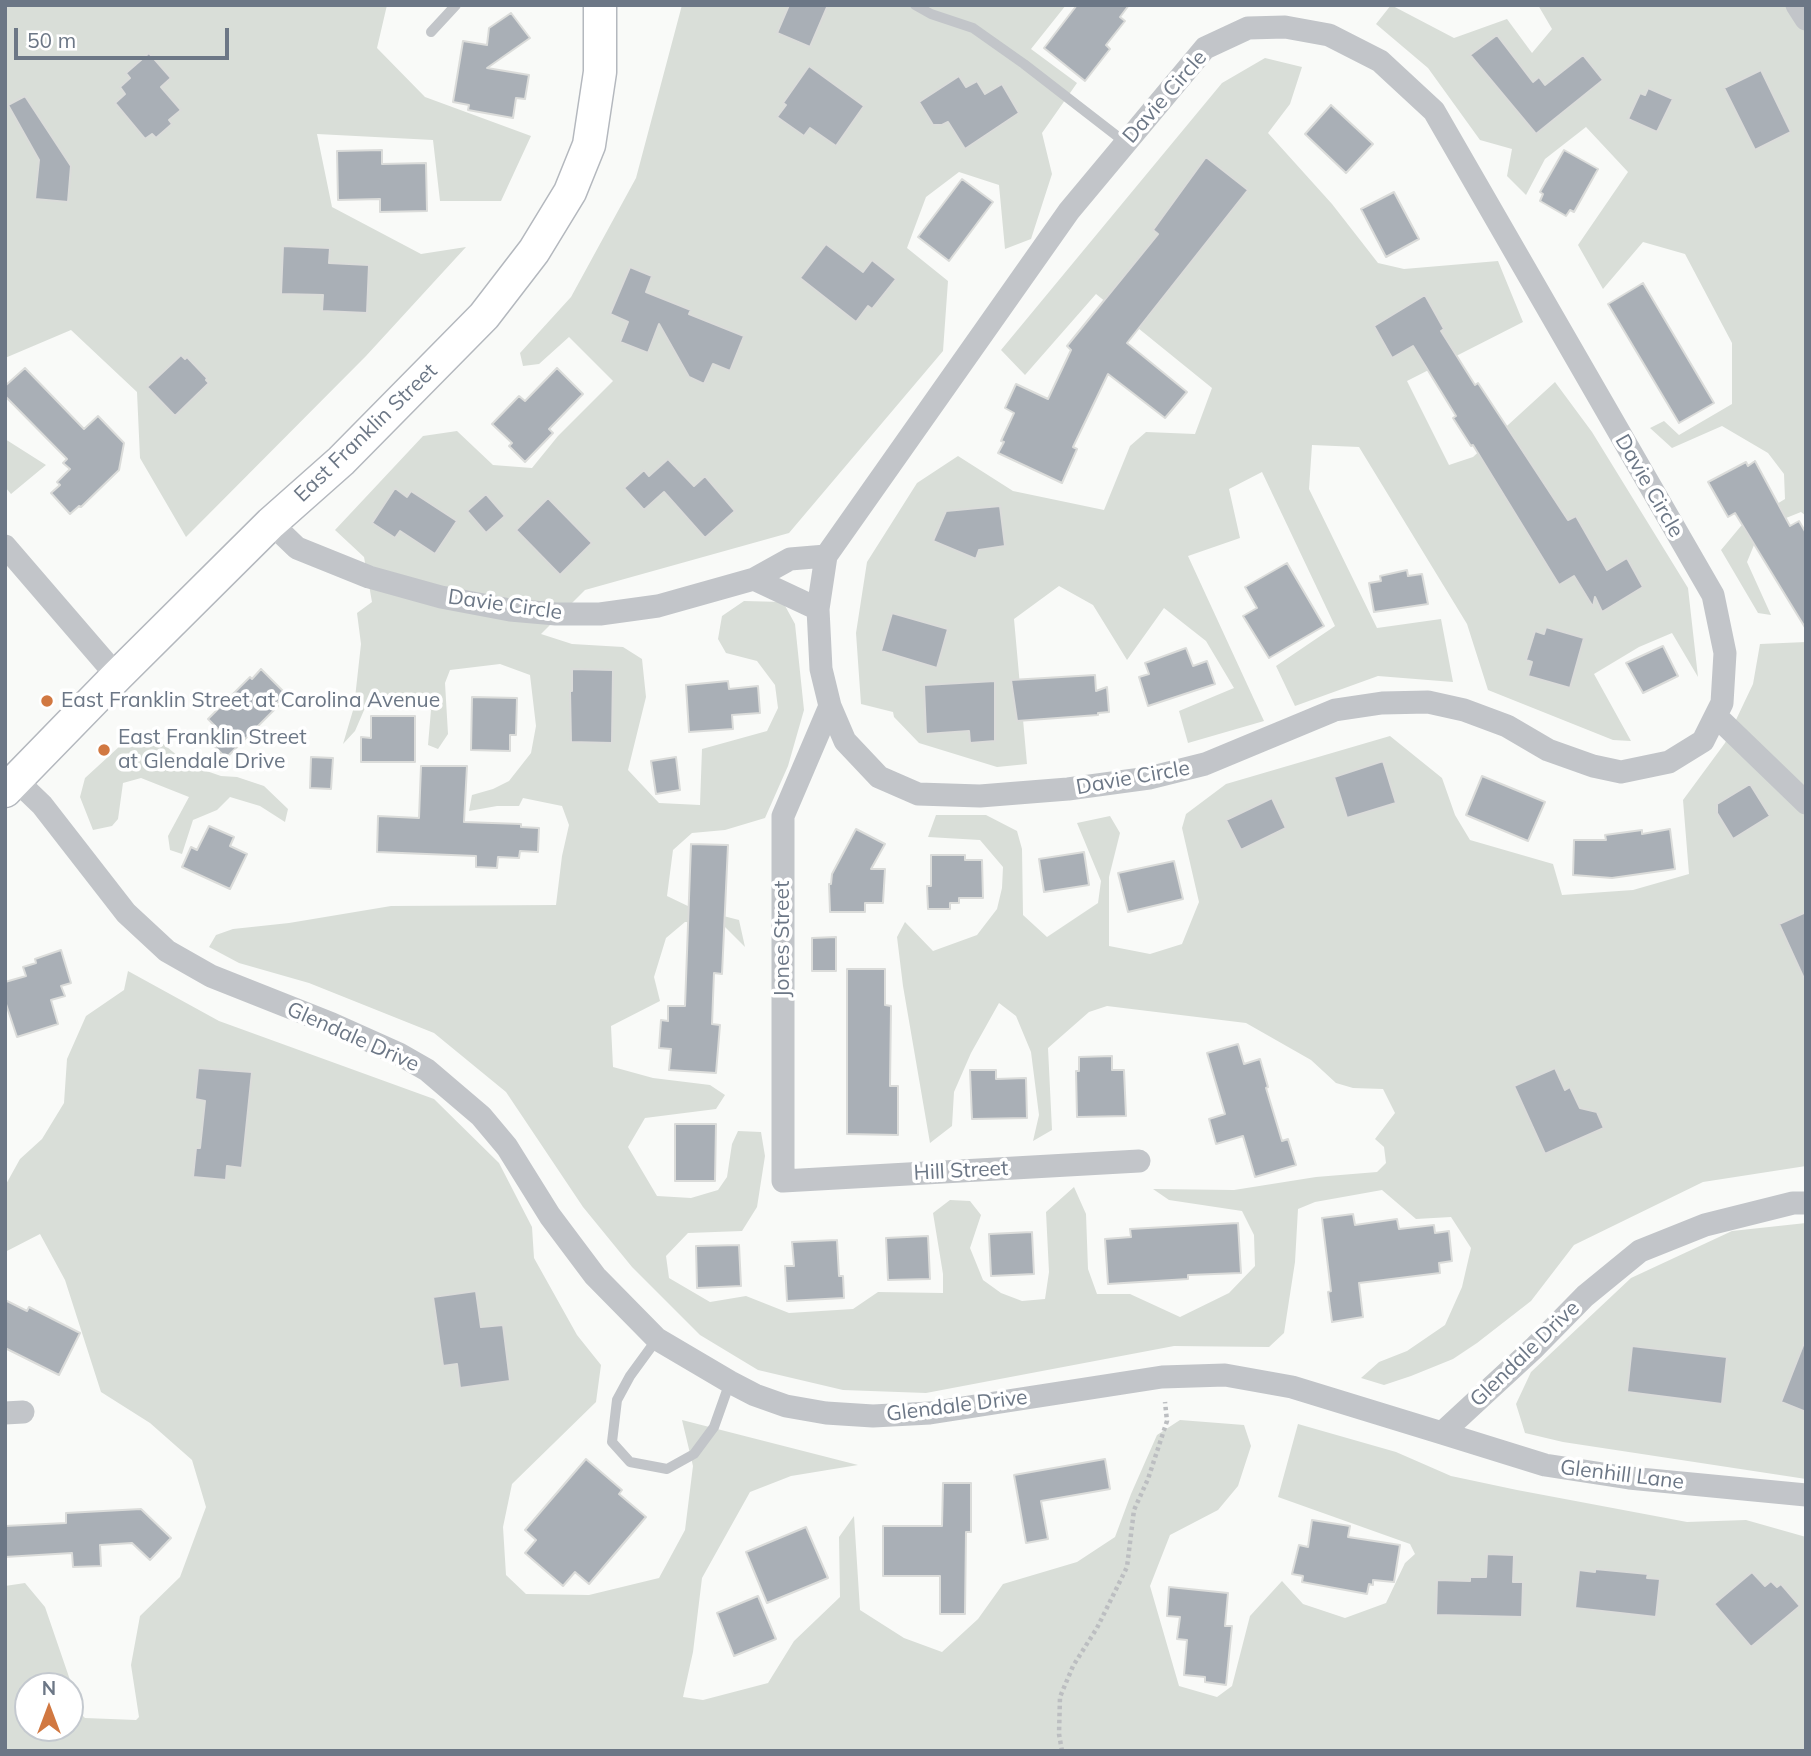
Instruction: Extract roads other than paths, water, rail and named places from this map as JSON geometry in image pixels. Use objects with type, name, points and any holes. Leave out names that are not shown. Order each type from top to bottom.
[{"type":"main road","name":"East Franklin Street","points":[[11,786],[117,676],[271,523],[341,461],[484,316],[534,251],[570,192],[589,145],[600,72],[600,5]]},
{"type":"street","points":[[1797,5],[1806,19]]},
{"type":"street","name":"Davie Circle","points":[[1285,27],[1329,34],[1380,61],[1434,111],[1713,594],[1725,653],[1723,703],[1703,741],[1669,762],[1621,772],[1593,766],[1548,750],[1507,726],[1464,710],[1428,702],[1382,703],[1335,710],[1205,764],[1149,778],[1068,789],[980,796],[918,794],[879,777],[845,741],[830,706],[821,669],[818,609],[826,555],[1069,211],[1126,143],[1205,48],[1248,28],[1285,27]]},
{"type":"street","name":"Davie Circle","points":[[271,523],[297,548],[369,577],[441,597],[510,610],[556,614],[600,614],[658,606],[754,579],[790,559],[826,555]]},
{"type":"street","points":[[5,546],[117,676]]},
{"type":"street","points":[[754,579],[818,609]]},
{"type":"street","name":"Jones Street","points":[[783,1181],[783,816],[830,706]]},
{"type":"street","points":[[1716,716],[1806,803]]},
{"type":"street","name":"Glendale Drive","points":[[11,786],[42,804],[126,913],[167,951],[211,976],[332,1024],[399,1054],[427,1070],[481,1116],[506,1147],[550,1216],[595,1276],[657,1339],[755,1395],[786,1406],[827,1413],[873,1416],[930,1413],[1162,1377],[1225,1375],[1300,1389],[1442,1433],[1534,1348],[1585,1296],[1640,1251],[1705,1225],[1793,1203],[1806,1203]]},
{"type":"street","name":"Hill Street","points":[[783,1181],[1139,1161]]},
{"type":"street","name":"Glenhill Lane","points":[[1442,1433],[1545,1465],[1629,1478],[1806,1495]]},
{"type":"lane","points":[[431,32],[456,5]]},
{"type":"lane","points":[[915,5],[931,14],[973,28],[1126,143]]},
{"type":"lane","points":[[657,1339],[630,1376],[617,1400],[612,1442],[631,1462],[667,1469],[694,1454],[714,1427],[730,1382]]},
{"type":"place","name":"East Franklin Street at Carolina Avenue","points":[[47,701]]},
{"type":"place","name":"East Franklin Street at Glendale Drive","points":[[104,750]]}]
